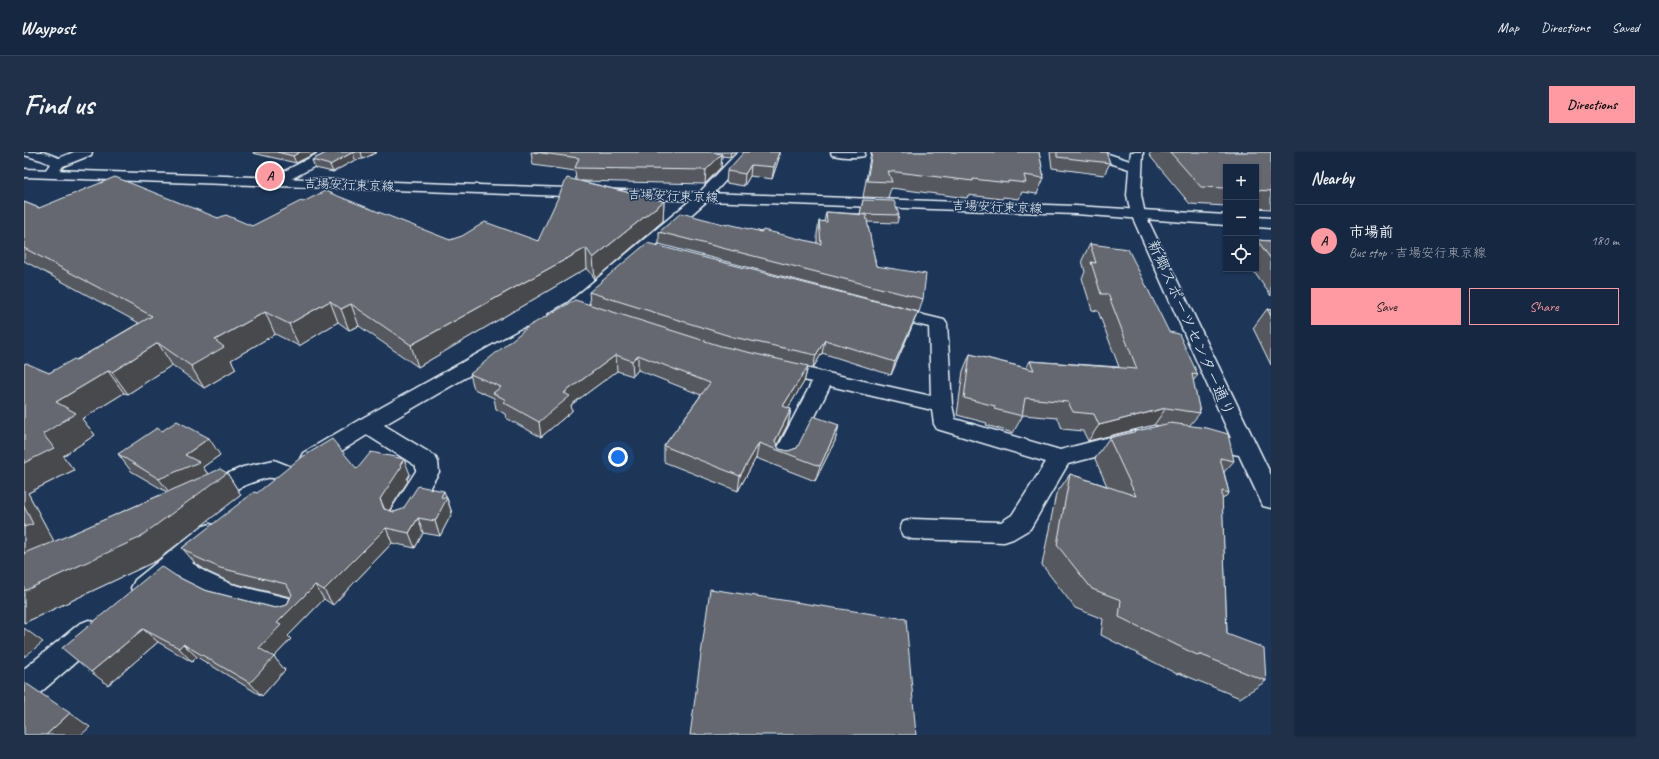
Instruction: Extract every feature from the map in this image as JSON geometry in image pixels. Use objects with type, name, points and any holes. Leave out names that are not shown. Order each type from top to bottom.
[{"type":"street","points":[[28,152],[46,157],[54,169],[86,152]]},
{"type":"street","points":[[277,183],[284,177],[331,152]]},
{"type":"street","points":[[837,152],[859,152]]},
{"type":"street","points":[[1089,152],[1136,167]]},
{"type":"street","name":"新郷スポーツセンター通り","points":[[1137,152],[1134,195],[1138,214],[1271,499]]},
{"type":"street","points":[[185,502],[251,473],[274,468],[277,481],[367,425],[574,307],[703,197],[733,159]]},
{"type":"street","name":"吉場安行東京線","points":[[24,173],[54,169],[277,183],[1059,210],[1223,220]]},
{"type":"street","points":[[1259,222],[1271,222]]},
{"type":"street","points":[[643,247],[666,253]]},
{"type":"street","points":[[870,306],[938,324],[942,405],[945,424],[1060,458],[1154,434]]},
{"type":"street","points":[[574,307],[596,314]]},
{"type":"street","points":[[764,365],[942,405]]},
{"type":"street","points":[[784,457],[824,378]]},
{"type":"street","points":[[367,425],[427,462],[428,472],[400,515]]},
{"type":"street","points":[[1185,439],[1246,448]]},
{"type":"street","points":[[912,529],[1004,532],[1021,522],[1060,458]]},
{"type":"street","points":[[131,599],[226,521]]},
{"type":"street","points":[[172,564],[198,581],[226,595],[286,609]]},
{"type":"street","points":[[24,688],[101,624]]},
{"type":"building","points":[[277,152],[300,152],[293,156]]},
{"type":"building","points":[[328,152],[353,152],[330,165],[312,160]]},
{"type":"building","points":[[534,152],[710,152],[722,154],[706,170],[575,168],[579,158]]},
{"type":"building","points":[[744,152],[779,152],[774,167],[751,165],[745,174],[727,171]]},
{"type":"building","points":[[872,152],[1039,152],[1044,178],[1024,175],[1026,183],[1008,181],[1008,183],[973,179],[973,181],[888,171],[892,182],[867,181]]},
{"type":"building","points":[[1057,152],[1106,152],[1110,163],[1057,157]]},
{"type":"building","points":[[1170,152],[1271,152],[1271,191],[1259,190],[1259,164],[1223,164],[1223,188],[1201,187]]},
{"type":"building","points":[[115,177],[218,218],[226,215],[252,226],[301,201],[303,202],[325,191],[450,240],[462,236],[485,222],[538,241],[567,178],[664,201],[593,258],[586,248],[411,345],[351,304],[341,309],[330,301],[289,324],[265,312],[215,340],[224,347],[191,366],[158,343],[112,372],[108,371],[56,402],[76,413],[43,434],[54,448],[24,463],[24,364],[26,363],[49,373],[74,359],[76,360],[152,316],[24,248],[24,202],[39,208]]},
{"type":"building","points":[[863,200],[894,201],[899,215],[860,214]]},
{"type":"building","points":[[826,212],[866,215],[876,266],[926,274],[923,299],[659,232],[681,213],[727,225],[762,232],[763,230],[821,244],[819,221],[827,222]]},
{"type":"building","points":[[1259,240],[1271,241],[1271,259],[1259,243]]},
{"type":"building","points":[[647,243],[918,312],[895,362],[825,340],[816,355],[733,337],[589,292]]},
{"type":"building","points":[[1090,244],[1128,249],[1169,332],[1179,334],[1198,375],[1192,374],[1200,413],[1166,408],[1099,425],[1094,414],[1073,412],[1068,402],[1025,398],[1022,416],[994,409],[995,406],[964,398],[970,354],[1034,370],[1030,361],[1137,369],[1108,294],[1101,294],[1091,262],[1096,263]]},
{"type":"building","points":[[575,300],[721,346],[808,366],[783,406],[791,409],[775,441],[779,449],[788,451],[797,448],[813,416],[839,425],[820,466],[759,443],[740,476],[664,446],[710,383],[638,355],[632,361],[616,355],[564,393],[570,396],[539,422],[503,402],[506,400],[493,393],[501,387],[470,374],[529,326]]},
{"type":"building","points":[[1267,309],[1271,310],[1271,316]]},
{"type":"building","points":[[177,421],[209,438],[185,455],[199,462],[159,479],[118,454],[157,428],[162,431]]},
{"type":"building","points":[[1170,423],[1207,428],[1228,434],[1234,461],[1220,458],[1229,493],[1222,491],[1227,634],[1264,648],[1266,681],[1199,654],[1199,656],[1119,617],[1121,600],[1092,589],[1057,545],[1070,474],[1136,496],[1109,438]]},
{"type":"building","points":[[332,439],[357,469],[371,452],[404,459],[400,465],[402,466],[380,499],[384,509],[394,512],[403,509],[418,486],[444,491],[441,497],[447,498],[435,521],[418,518],[409,533],[386,528],[324,590],[315,585],[277,623],[281,625],[259,648],[274,657],[250,683],[183,644],[179,648],[143,629],[91,672],[62,648],[161,566],[176,576],[204,590],[275,608],[287,605],[292,594],[286,584],[220,568],[196,557],[182,548],[254,492],[257,493],[299,459]]},
{"type":"building","points":[[220,469],[227,473],[137,539],[24,591],[24,553],[44,546]]},
{"type":"building","points":[[24,506],[33,524],[24,527]]},
{"type":"building","points":[[710,589],[906,619],[916,735],[690,735]]},
{"type":"building","points":[[24,682],[70,713],[46,735],[24,735]]},
{"type":"place","name":"市場前","points":[[270,176]]}]
